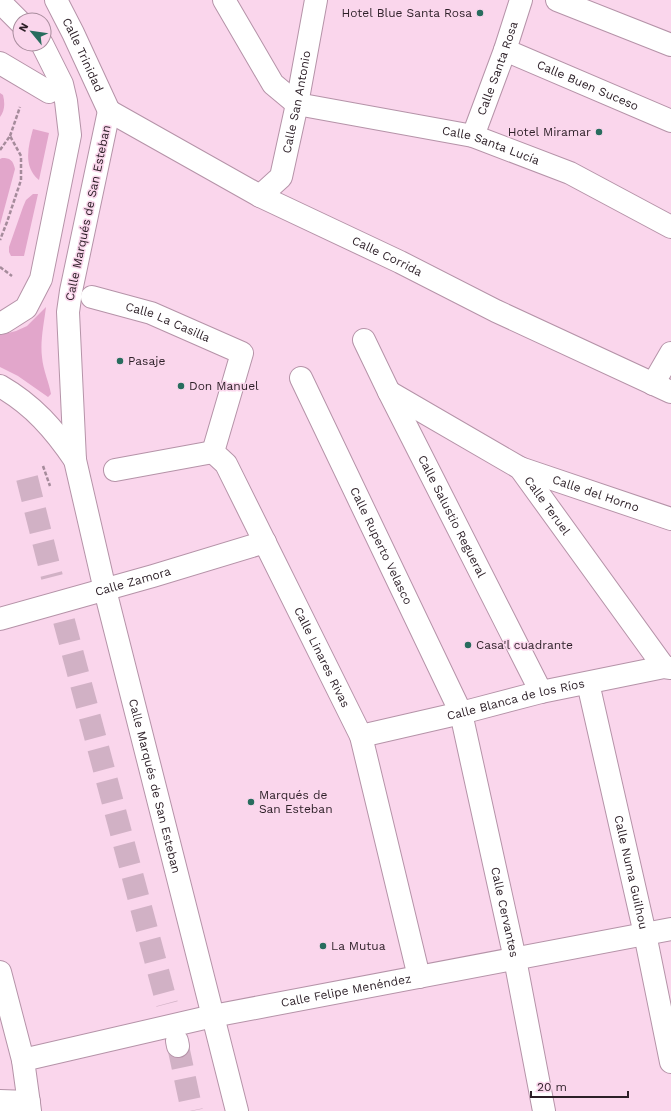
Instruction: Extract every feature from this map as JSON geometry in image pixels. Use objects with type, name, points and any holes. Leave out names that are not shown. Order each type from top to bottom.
[{"type":"street","points":[[38,0],[73,33]]},
{"type":"street","name":"Calle Trinidad","points":[[56,0],[109,111]]},
{"type":"street","points":[[224,0],[273,84],[297,104]]},
{"type":"street","name":"Calle San Antonio","points":[[260,196],[280,177],[297,104],[316,0]]},
{"type":"street","name":"Calle Santa Rosa","points":[[472,136],[505,50],[521,0]]},
{"type":"street","points":[[557,0],[671,45]]},
{"type":"street","points":[[0,2],[12,14]]},
{"type":"street","name":"Calle Buen Suceso","points":[[505,50],[671,121]]},
{"type":"street","points":[[0,322],[4,322],[26,308],[41,279],[70,135],[66,101],[62,84],[46,52]]},
{"type":"street","points":[[0,63],[50,92]]},
{"type":"street","name":"Calle Santa Lucía","points":[[297,104],[472,136],[570,173],[671,227]]},
{"type":"street","name":"Calle Corrida","points":[[109,111],[260,196],[400,262],[496,311],[662,388]]},
{"type":"street","name":"Calle Marqués de San Esteban","points":[[109,111],[71,290],[68,312],[75,460],[105,590],[237,1111]]},
{"type":"street","name":"Calle La Casilla","points":[[92,297],[151,313],[242,353],[213,452]]},
{"type":"street","name":"Calle Salustio Regueral","points":[[364,340],[541,692]]},
{"type":"street","points":[[662,388],[671,353]]},
{"type":"street","name":"Calle Ruperto Velasco","points":[[301,378],[461,713]]},
{"type":"street","name":"Calle Marqués de San Esteban","points":[[0,386],[36,412],[59,436],[75,460]]},
{"type":"street","name":"Calle Teruel","points":[[389,392],[520,468],[667,668]]},
{"type":"street","points":[[115,470],[213,452]]},
{"type":"street","name":"Calle Linares Rivas","points":[[213,452],[226,464],[361,736],[419,977]]},
{"type":"street","name":"Calle del Horno","points":[[520,468],[671,519]]},
{"type":"street","name":"Calle Zamora","points":[[0,619],[105,590],[266,542]]},
{"type":"street","name":"Calle Blanca de los Ríos","points":[[361,736],[461,713],[541,692],[667,668]]},
{"type":"street","name":"Calle Numa Guilhou","points":[[588,683],[646,934],[671,1062]]},
{"type":"street","name":"Calle Cervantes","points":[[461,713],[515,959],[544,1111]]},
{"type":"street","name":"Calle Felipe Menéndez","points":[[23,1060],[213,1016],[671,929]]},
{"type":"street","points":[[0,972],[23,1060],[29,1107],[0,1101]]},
{"type":"path","points":[[0,150],[10,136],[21,156],[21,180],[0,240]]},
{"type":"path","points":[[41,461],[51,487]]},
{"type":"shaded area","points":[[0,93],[3,95],[4,109],[0,117]]},
{"type":"shaded area","points":[[33,129],[49,133],[39,180],[31,169],[28,156]]},
{"type":"shaded area","points":[[0,159],[11,160],[15,169],[0,225]]},
{"type":"shaded area","points":[[33,194],[38,194],[24,256],[11,256],[9,247],[23,207],[26,200]]},
{"type":"shaded area","points":[[46,307],[42,332],[42,351],[44,367],[51,394],[48,397],[18,376],[0,367],[0,335],[16,331],[27,326]]},
{"type":"tunnel","points":[[27,478],[52,577]]},
{"type":"tunnel","points":[[64,621],[167,1004]]},
{"type":"tunnel","points":[[178,1046],[192,1111]]},
{"type":"place","name":"Hotel Blue Santa Rosa","points":[[480,13]]},
{"type":"place","name":"Hotel Miramar","points":[[599,132]]},
{"type":"place","name":"Pasaje","points":[[120,361]]},
{"type":"place","name":"Don Manuel","points":[[181,386]]},
{"type":"place","name":"Casa'l cuadrante","points":[[468,645]]},
{"type":"place","name":"Marqués de San Esteban","points":[[251,802]]},
{"type":"place","name":"La Mutua","points":[[323,946]]}]
